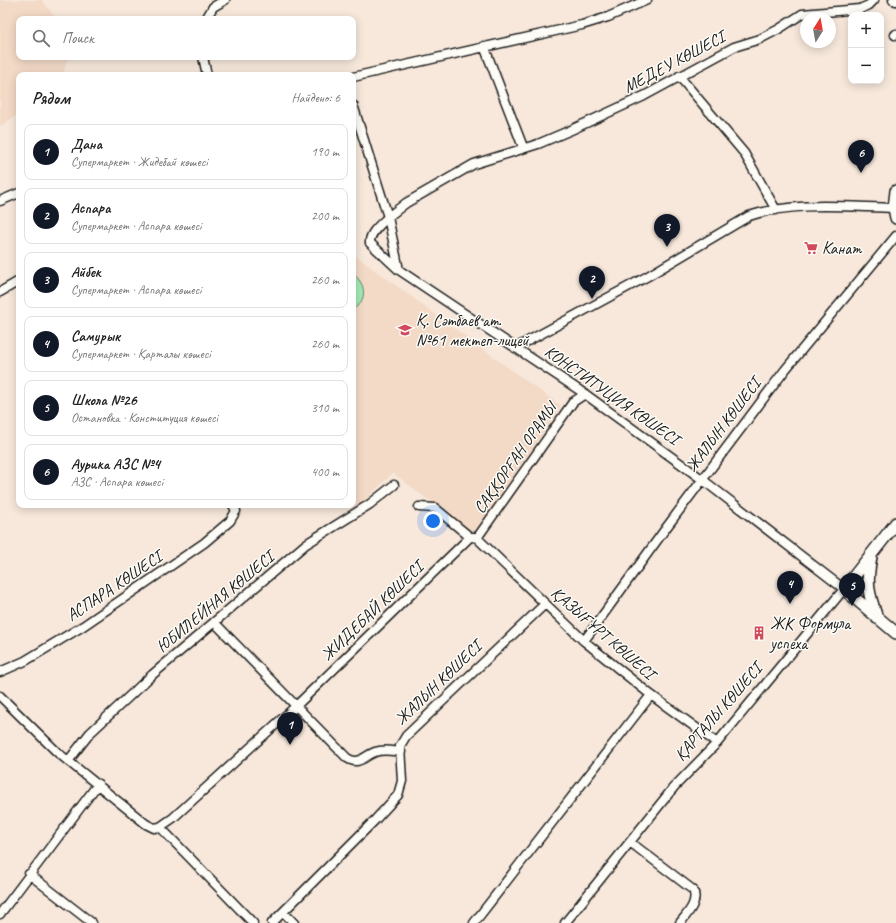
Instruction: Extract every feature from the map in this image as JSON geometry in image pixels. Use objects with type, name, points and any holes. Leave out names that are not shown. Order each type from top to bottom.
[{"type":"main road","points":[[895,213],[896,190]]},
{"type":"main road","name":"ҚАРТАЛЫ КӨШЕСІ","points":[[844,589],[896,523]]},
{"type":"main road","points":[[872,553],[867,578],[868,592],[877,618]]},
{"type":"main road","name":"КОНСТИТУЦИЯ КӨШЕСІ","points":[[844,589],[896,633]]},
{"type":"street","points":[[208,16],[213,7],[225,0]]},
{"type":"street","points":[[356,76],[484,46],[582,25],[608,17],[647,0]]},
{"type":"street","name":"МЕДЕУ КӨШЕСІ","points":[[400,270],[370,243],[372,234],[388,217],[406,203],[474,164],[523,147],[538,144],[572,130],[644,96],[734,47],[760,39],[802,14],[840,9],[860,9],[869,5],[874,0]]},
{"type":"street","points":[[484,46],[523,147]]},
{"type":"street","points":[[204,60],[206,72]]},
{"type":"street","points":[[679,76],[744,153],[776,210]]},
{"type":"street","points":[[356,115],[388,217],[400,270]]},
{"type":"street","points":[[0,201],[16,194]]},
{"type":"street","points":[[515,348],[648,276],[749,216],[764,211],[805,207],[895,213]]},
{"type":"street","name":"ЖАЛЫН КӨШЕСІ","points":[[584,641],[666,528],[785,370],[896,236]]},
{"type":"street","name":"КОНСТИТУЦИЯ КӨШЕСІ","points":[[400,270],[585,394],[703,480],[844,589]]},
{"type":"street","points":[[0,292],[16,283]]},
{"type":"street","name":"САҚҚОРҒАН ОРАМЫ","points":[[473,537],[573,402],[585,394]]},
{"type":"street","name":"ЮБИЛЕЙНАЯ КӨШЕСІ","points":[[69,760],[90,734],[129,696],[306,544],[370,504],[394,485]]},
{"type":"street","name":"АСПАРА КӨШЕСІ","points":[[3,671],[25,661],[83,626],[204,543],[230,521],[234,508]]},
{"type":"street","name":"ҚАЗЫҒҰРТ КӨШЕСІ","points":[[419,508],[435,508],[473,537],[584,641],[651,695],[717,743]]},
{"type":"street","name":"ЖИДЕБАЙ КӨШЕСІ","points":[[160,827],[173,818],[295,707],[473,537]]},
{"type":"street","name":"ҚАРТАЛЫ КӨШЕСІ","points":[[565,923],[674,787],[717,743],[844,589]]},
{"type":"street","name":"ЖАЛЫН КӨШЕСІ","points":[[272,923],[398,795],[402,781],[400,746],[406,736],[546,604]]},
{"type":"street","points":[[214,622],[295,707],[347,758],[353,762],[360,761],[375,752],[385,750],[401,752]]},
{"type":"street","points":[[0,680],[3,671]]},
{"type":"street","points":[[474,923],[651,695]]},
{"type":"street","points":[[0,696],[57,752],[69,760],[146,824],[154,828],[160,827],[253,923]]},
{"type":"street","points":[[0,914],[98,784]]},
{"type":"street","points":[[630,842],[693,890],[695,894],[694,900],[690,910],[680,923]]},
{"type":"street","points":[[29,874],[92,923]]},
{"type":"street","points":[[283,912],[294,923]]},
{"type":"shaded area","points":[[0,0],[42,0],[54,16],[16,16],[16,60],[67,60],[64,72],[16,72],[16,116],[0,126]]},
{"type":"shaded area","name":"Қ. Сәтбаев ат. №61 мектеп-лицей","points":[[356,256],[561,406],[475,535],[393,473],[358,507],[356,505]]},
{"type":"green space","points":[[356,277],[361,282],[364,292],[358,306],[356,307]]},
{"type":"place","name":"Аурика АЗС №4","points":[[861,173]]},
{"type":"place","name":"Айбек","points":[[667,247]]},
{"type":"place","name":"Канат","points":[[811,248]]},
{"type":"place","name":"Аспара","points":[[592,299]]},
{"type":"place","name":"Қ. Сәтбаев ат. №61 мектеп-лицей","points":[[405,330]]},
{"type":"place","name":"Самурык","points":[[790,604]]},
{"type":"place","name":"Школа №26","points":[[852,606]]},
{"type":"place","name":"ЖК Формула успеха","points":[[759,633]]},
{"type":"place","name":"Дана","points":[[290,745]]}]
